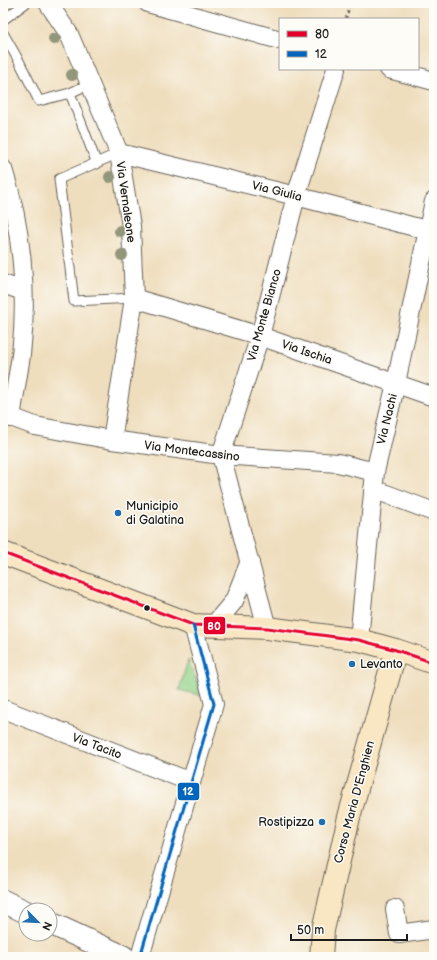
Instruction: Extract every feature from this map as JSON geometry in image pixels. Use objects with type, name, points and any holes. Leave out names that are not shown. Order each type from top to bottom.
[{"type":"main road","points":[[3,553],[203,625],[267,628],[359,640],[396,650],[434,663]]},
{"type":"main road","name":"Corso Maria D'Enghien","points":[[321,957],[323,930],[350,817],[396,650]]},
{"type":"street","name":"Via Vernaleone","points":[[48,3],[69,34],[91,83],[119,153],[131,226],[134,298],[112,440]]},
{"type":"street","points":[[148,3],[279,40]]},
{"type":"street","name":"Via Monte Bianco","points":[[221,455],[260,336],[296,196],[336,70]]},
{"type":"street","points":[[393,70],[434,81]]},
{"type":"street","name":"Via Giulia","points":[[119,153],[296,196],[431,231]]},
{"type":"street","points":[[3,168],[19,239],[24,291],[21,354],[7,416]]},
{"type":"street","name":"Via Nachi","points":[[359,640],[374,480],[431,231],[434,201]]},
{"type":"street","points":[[3,284],[24,291]]},
{"type":"street","name":"Via Ischia","points":[[134,298],[260,336],[434,397]]},
{"type":"street","name":"Via Montecassino","points":[[7,416],[35,426],[112,440],[221,455],[338,463],[374,480],[434,512]]},
{"type":"street","points":[[221,455],[267,628]]},
{"type":"street","points":[[140,957],[214,704],[203,625],[234,601],[250,561]]},
{"type":"street","name":"Via Tacito","points":[[3,709],[191,782]]},
{"type":"street","points":[[3,901],[18,908]]},
{"type":"street","points":[[395,909],[399,934],[434,929]]},
{"type":"street","points":[[58,927],[124,957]]},
{"type":"lane","points":[[3,20],[26,3]]},
{"type":"lane","points":[[3,33],[39,101],[70,93],[91,83]]},
{"type":"lane","points":[[70,93],[97,164]]},
{"type":"lane","points":[[119,153],[97,164],[59,179],[74,301],[134,298]]},
{"type":"path","points":[[346,18],[350,3]]},
{"type":"green space","points":[[188,660],[203,696],[179,690]]},
{"type":"transit line","name":"80","points":[[3,553],[193,625],[267,628],[359,640],[396,650],[434,663]]},
{"type":"transit line","name":"12","points":[[140,957],[214,704],[193,625]]},
{"type":"place","name":"Municipio di Galatina","points":[[118,513]]},
{"type":"place","name":"Levanto","points":[[352,664]]},
{"type":"place","name":"Rostipizza","points":[[322,822]]}]
